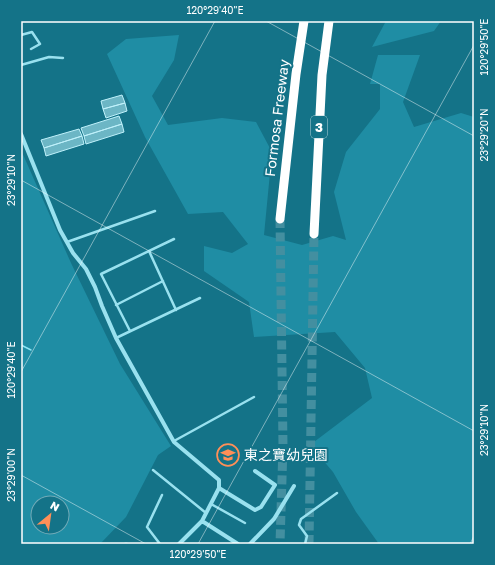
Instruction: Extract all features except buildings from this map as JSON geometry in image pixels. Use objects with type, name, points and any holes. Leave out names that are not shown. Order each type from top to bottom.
[{"type":"highway","name":"Formosa Freeway","points":[[280,219],[295,80],[304,21]]},
{"type":"highway","name":"3","points":[[314,234],[322,75],[329,21]]},
{"type":"street","points":[[21,134],[60,230],[86,269],[116,338],[174,442],[219,480],[219,488],[202,521],[183,542],[179,544]]},
{"type":"street","points":[[219,488],[255,510],[261,507],[275,485],[255,471]]},
{"type":"street","points":[[250,544],[274,519],[294,486]]},
{"type":"street","points":[[202,521],[238,544]]},
{"type":"lane","points":[[21,35],[32,32],[40,44],[31,49]]},
{"type":"lane","points":[[21,64],[49,57],[63,58]]},
{"type":"lane","points":[[67,242],[155,211]]},
{"type":"lane","points":[[130,331],[101,274],[174,239]]},
{"type":"lane","points":[[149,251],[176,310]]},
{"type":"lane","points":[[116,305],[163,281]]},
{"type":"lane","points":[[116,338],[200,298]]},
{"type":"lane","points":[[174,442],[254,397]]},
{"type":"lane","points":[[153,470],[206,513]]},
{"type":"lane","points":[[305,544],[307,536],[299,525],[301,519],[337,493]]},
{"type":"lane","points":[[160,544],[147,527],[162,495]]},
{"type":"lane","points":[[211,504],[245,524]]},
{"type":"shaded area","points":[[386,21],[441,21],[434,31],[372,47]]},
{"type":"shaded area","points":[[179,35],[174,60],[152,96],[168,125],[222,118],[256,122],[272,152],[264,235],[302,245],[333,236],[346,240],[334,192],[346,152],[380,109],[380,84],[370,84],[378,55],[420,55],[403,102],[414,127],[461,113],[474,117],[474,544],[379,544],[356,512],[333,472],[310,445],[372,398],[365,368],[335,332],[254,337],[249,302],[204,271],[204,246],[232,253],[248,244],[223,212],[188,214],[145,137],[107,54],[126,39]]},
{"type":"shaded area","points":[[21,150],[71,263],[120,364],[171,446],[158,455],[126,517],[100,544],[21,544]]},
{"type":"waterway","points":[[21,345],[31,350]]},
{"type":"tunnel","points":[[280,219],[283,446],[280,544]]},
{"type":"tunnel","points":[[309,544],[314,234]]},
{"type":"place","name":"東之寶幼兒園","points":[[228,455]]}]
